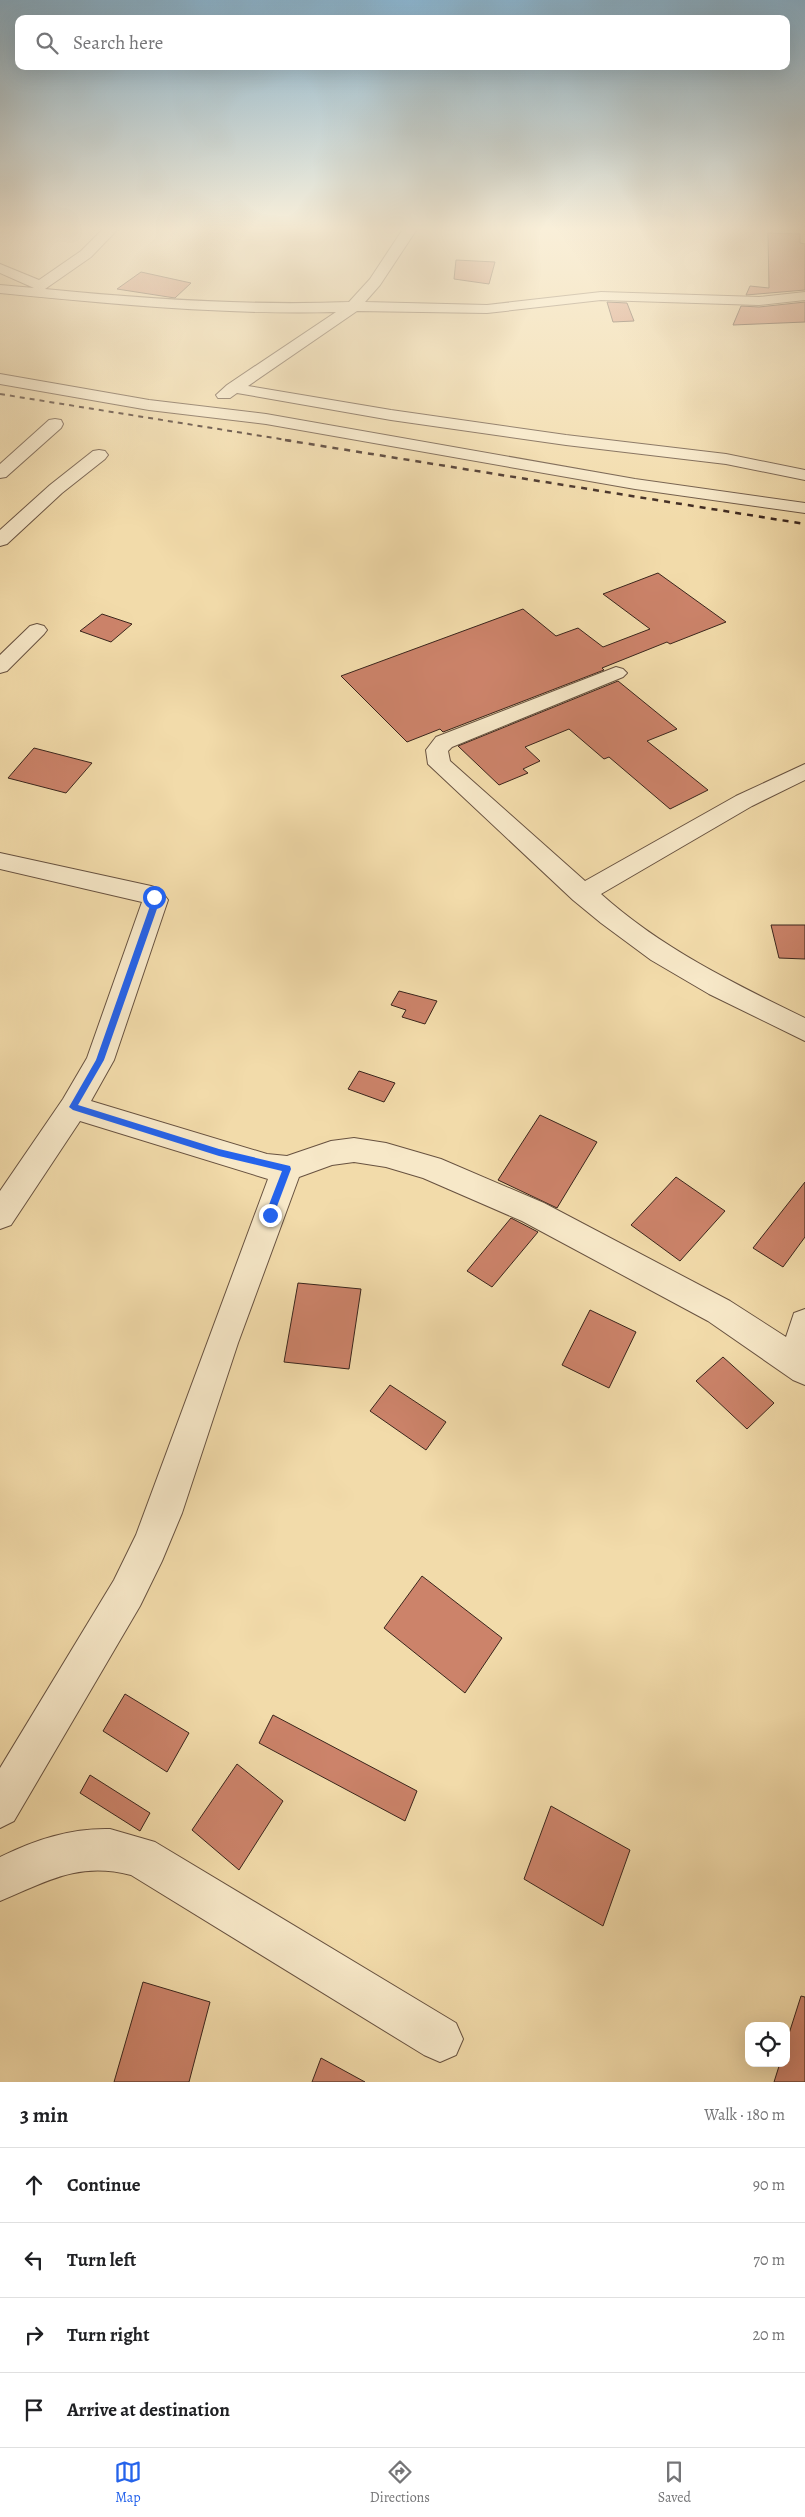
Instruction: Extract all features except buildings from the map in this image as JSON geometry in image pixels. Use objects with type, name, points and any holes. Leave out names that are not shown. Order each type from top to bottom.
[{"type":"street","points":[[186,394],[214,398],[234,388],[324,326]]},
{"type":"street","points":[[0,379],[149,405],[266,419],[635,484],[805,508]]},
{"type":"street","points":[[59,388],[150,389]]},
{"type":"street","points":[[234,388],[391,415],[566,440],[726,458],[805,475]]},
{"type":"street","points":[[0,473],[56,424]]},
{"type":"street","points":[[0,540],[56,489],[99,455]]},
{"type":"street","points":[[0,667],[37,630]]},
{"type":"street","points":[[616,673],[444,742],[438,750],[439,764],[582,894],[610,917],[660,952],[718,987],[805,1030]]},
{"type":"street","points":[[582,894],[744,801],[805,771]]},
{"type":"street","points":[[0,861],[154,897],[154,906],[100,1060],[73,1107],[0,1216]]},
{"type":"street","points":[[73,1107],[219,1152],[287,1169],[331,1153],[354,1150],[386,1155],[430,1168],[533,1212],[719,1310],[801,1366],[805,1324]]},
{"type":"street","points":[[0,1807],[127,1593],[148,1548],[164,1512],[222,1343],[287,1169]]},
{"type":"street","points":[[0,1880],[46,1857],[80,1851],[110,1850],[140,1857],[440,2039]]},
{"type":"railway","points":[[0,394],[293,441]]},
{"type":"railway","points":[[285,440],[805,524]]},
{"type":"route","points":[[154,897],[154,906],[100,1060],[73,1107],[267,1166],[287,1169],[270,1215]]}]
